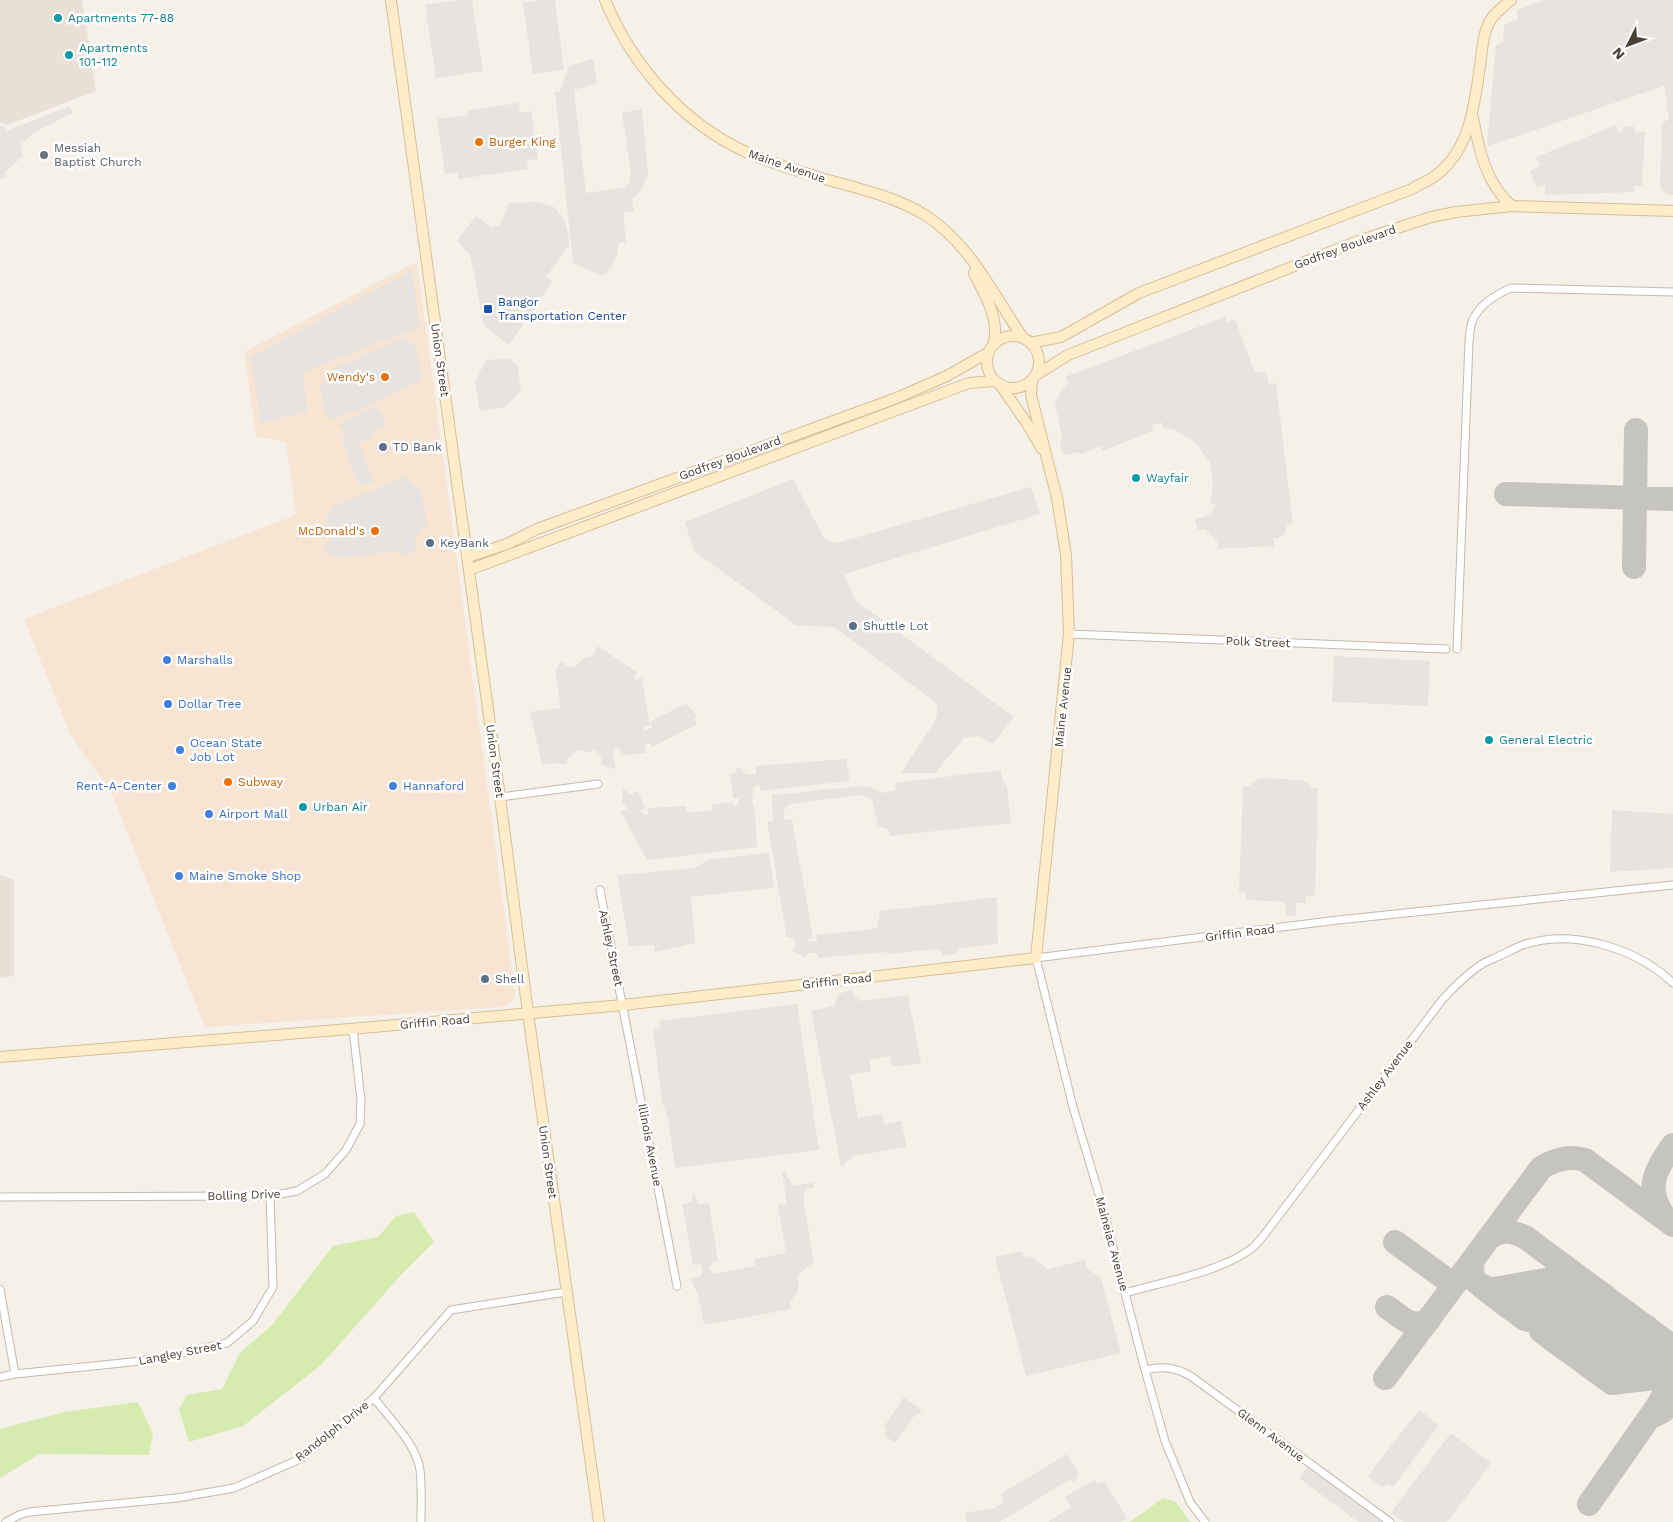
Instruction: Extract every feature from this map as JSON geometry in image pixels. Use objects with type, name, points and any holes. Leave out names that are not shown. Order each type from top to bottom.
[{"type":"street","name":"Union Street","points":[[391,0],[468,557],[566,1292],[599,1522]]},
{"type":"street","name":"Maine Avenue","points":[[605,0],[614,23],[640,64],[661,89],[696,122],[729,143],[765,160],[882,196],[924,214],[940,225],[962,248],[1027,340]]},
{"type":"street","points":[[1027,340],[1038,354],[1039,361],[1034,378],[1019,388],[1010,388],[998,383],[987,367],[991,348],[1007,337],[1015,336],[1027,340],[1061,337],[1139,293],[1412,189],[1433,178],[1446,165],[1464,139],[1471,122],[1488,25],[1493,16],[1511,0]]},
{"type":"street","points":[[1472,114],[1486,170],[1501,197],[1512,206]]},
{"type":"street","name":"Godfrey Boulevard","points":[[1034,378],[1068,355],[1358,241],[1431,217],[1456,212],[1512,206],[1673,211]]},
{"type":"street","name":"Maine Avenue","points":[[962,248],[990,309],[996,335],[991,348]]},
{"type":"street","points":[[1457,650],[1469,342],[1472,322],[1484,304],[1511,288],[1673,292]]},
{"type":"street","name":"Godfrey Boulevard","points":[[468,557],[894,399],[947,376],[991,348]]},
{"type":"street","name":"Maine Avenue","points":[[1034,378],[1031,395],[1057,498],[1066,555],[1069,634],[1036,958]]},
{"type":"street","name":"Godfrey Boulevard","points":[[469,570],[969,383],[998,383]]},
{"type":"street","name":"Maine Avenue","points":[[998,383],[1047,456]]},
{"type":"street","name":"Polk Street","points":[[1069,634],[1446,649]]},
{"type":"street","points":[[500,798],[598,784]]},
{"type":"street","name":"Griffin Road","points":[[0,1057],[623,1005],[1036,958],[1338,920],[1673,885]]},
{"type":"street","name":"Ashley Street","points":[[600,890],[623,1005]]},
{"type":"street","name":"Ashley Avenue","points":[[1125,1293],[1218,1266],[1252,1248],[1264,1235],[1442,1000],[1480,966],[1521,946],[1539,942],[1580,940],[1609,946],[1636,956],[1661,972],[1673,983]]},
{"type":"street","name":"Maineiac Avenue","points":[[1036,958],[1073,1107],[1101,1201],[1144,1370],[1165,1441],[1190,1502],[1205,1522]]},
{"type":"street","name":"Illinois Avenue","points":[[623,1005],[677,1286]]},
{"type":"street","name":"Bolling Drive","points":[[0,1198],[270,1196],[297,1191],[325,1174],[346,1150],[360,1124],[362,1100],[353,1029]]},
{"type":"street","name":"Langley Street","points":[[0,1377],[151,1360],[227,1343],[253,1321],[272,1286],[270,1196]]},
{"type":"street","points":[[0,1289],[15,1374]]},
{"type":"street","name":"Randolph Drive","points":[[6,1522],[29,1512],[177,1498],[234,1488],[300,1459],[374,1398],[451,1310],[566,1292]]},
{"type":"street","name":"Glenn Avenue","points":[[1144,1370],[1165,1367],[1174,1368],[1192,1377],[1390,1522]]},
{"type":"street","points":[[374,1398],[410,1446],[418,1460],[421,1522]]},
{"type":"shaded area","points":[[0,0],[82,0],[96,91],[7,125],[0,122]]},
{"type":"shaded area","points":[[472,0],[483,71],[436,78],[425,5]]},
{"type":"shaded area","points":[[555,0],[564,70],[533,74],[523,3]]},
{"type":"shaded area","points":[[1545,0],[1673,0],[1673,195],[1669,195],[1662,190],[1660,185],[1662,123],[1669,119],[1664,86],[1488,146],[1496,45],[1503,42],[1504,25],[1518,19],[1517,10]]},
{"type":"shaded area","points":[[593,59],[597,83],[574,90],[586,193],[624,188],[629,183],[631,173],[622,113],[642,109],[648,174],[642,189],[632,199],[634,211],[623,213],[626,242],[619,243],[617,255],[611,268],[602,276],[573,263],[555,92],[560,92],[569,66]]},
{"type":"shaded area","points":[[519,103],[520,113],[531,111],[538,159],[527,160],[528,169],[458,179],[457,172],[445,174],[437,119],[468,115],[468,110]]},
{"type":"shaded area","points":[[70,106],[72,113],[33,133],[20,145],[23,156],[5,172],[6,177],[0,179],[0,127],[3,126],[7,131]]},
{"type":"shaded area","points":[[1616,125],[1619,133],[1622,132],[1623,127],[1633,126],[1636,132],[1645,132],[1642,186],[1634,186],[1634,192],[1545,195],[1544,185],[1537,188],[1530,171],[1540,166],[1536,157]]},
{"type":"shaded area","points":[[538,202],[554,207],[564,220],[569,237],[569,246],[546,277],[553,281],[509,345],[484,325],[470,255],[457,241],[476,216],[492,227],[500,225],[509,203]]},
{"type":"shaded area","points":[[417,262],[515,994],[514,998],[508,1005],[502,1007],[205,1027],[112,794],[70,734],[24,619],[296,515],[286,442],[256,436],[244,352]]},
{"type":"shaded area","points":[[412,270],[419,327],[303,372],[307,412],[261,422],[251,357]]},
{"type":"shaded area","points":[[1225,317],[1227,322],[1235,319],[1254,371],[1263,372],[1267,376],[1269,384],[1276,383],[1293,524],[1287,525],[1284,534],[1274,538],[1274,546],[1218,549],[1217,541],[1205,529],[1198,530],[1195,519],[1211,515],[1216,505],[1210,503],[1213,484],[1210,462],[1195,442],[1173,429],[1164,428],[1161,422],[1152,426],[1153,431],[1102,451],[1100,446],[1081,454],[1079,452],[1064,455],[1060,445],[1062,436],[1055,405],[1060,392],[1069,383],[1065,377]]},
{"type":"shaded area","points":[[405,338],[415,346],[421,375],[419,381],[358,410],[330,419],[324,408],[320,387],[335,368]]},
{"type":"shaded area","points":[[509,359],[517,365],[521,389],[505,407],[480,411],[475,383],[483,365],[486,360]]},
{"type":"shaded area","points":[[373,407],[381,412],[387,425],[373,431],[373,436],[359,444],[373,482],[363,485],[358,483],[342,442],[345,434],[344,429],[338,425]]},
{"type":"shaded area","points":[[405,477],[421,491],[427,525],[422,527],[414,539],[416,543],[415,551],[400,555],[399,551],[337,558],[331,553],[326,553],[324,543],[330,542],[326,516],[332,513],[332,507]]},
{"type":"shaded area","name":"Shuttle Lot","points":[[793,479],[823,536],[828,541],[837,543],[1031,487],[1040,514],[844,574],[855,600],[1014,717],[993,744],[979,736],[964,738],[935,773],[901,773],[935,721],[937,704],[834,627],[796,625],[694,551],[685,522]]},
{"type":"shaded area","points":[[597,646],[637,672],[634,678],[636,680],[642,678],[650,726],[644,726],[643,731],[652,728],[650,722],[686,703],[697,716],[694,718],[697,724],[652,747],[650,743],[645,743],[646,753],[621,755],[620,749],[617,748],[613,752],[616,769],[602,765],[601,756],[594,748],[590,753],[582,750],[577,751],[568,758],[566,765],[559,763],[542,765],[530,712],[561,708],[555,671],[562,661],[567,666],[574,667],[584,658],[593,656]]},
{"type":"shaded area","points":[[1334,656],[1430,661],[1428,706],[1332,702]]},
{"type":"shaded area","points":[[846,759],[850,781],[760,791],[760,785],[755,786],[752,801],[755,812],[757,847],[647,860],[621,812],[628,808],[622,801],[623,789],[631,794],[638,791],[645,808],[639,811],[646,815],[649,813],[648,808],[686,806],[687,813],[712,810],[712,804],[733,802],[734,807],[738,804],[739,798],[733,798],[730,774],[736,773],[736,768],[740,768],[746,774],[753,775],[756,774],[756,766]]},
{"type":"shaded area","points":[[1001,770],[1002,779],[1007,787],[1011,823],[890,836],[888,829],[878,825],[872,800],[869,797],[860,795],[790,804],[785,808],[783,816],[784,820],[792,819],[813,938],[807,939],[807,941],[817,942],[816,935],[874,929],[877,927],[880,911],[997,897],[998,944],[959,948],[957,954],[943,955],[938,949],[819,958],[816,953],[809,953],[804,958],[792,950],[796,946],[793,937],[787,938],[767,822],[773,821],[772,795],[862,786],[870,787],[881,793],[894,791],[896,789],[895,783]]},
{"type":"shaded area","points":[[1260,778],[1301,780],[1311,788],[1317,788],[1318,790],[1315,895],[1306,896],[1306,903],[1296,903],[1296,916],[1286,916],[1285,902],[1246,900],[1246,893],[1239,892],[1243,787],[1250,786]]},
{"type":"shaded area","points":[[1612,810],[1673,814],[1673,868],[1610,872]]},
{"type":"shaded area","points":[[769,853],[774,886],[691,897],[695,943],[655,952],[654,945],[629,946],[617,875],[685,869],[696,867],[708,860]]},
{"type":"shaded area","points":[[0,875],[14,880],[14,976],[0,978]]},
{"type":"shaded area","points":[[853,989],[852,994],[860,1001],[908,995],[921,1063],[892,1067],[890,1056],[869,1060],[871,1071],[850,1075],[858,1118],[882,1114],[884,1124],[901,1121],[907,1147],[853,1156],[841,1167],[811,1011],[834,1006],[839,994]]},
{"type":"shaded area","points":[[797,1004],[819,1150],[675,1168],[668,1118],[662,1102],[653,1029],[660,1028],[659,1021]]},
{"type":"shaded area","points":[[786,1171],[787,1177],[793,1185],[813,1183],[814,1187],[807,1189],[803,1196],[814,1264],[811,1264],[797,1277],[799,1287],[790,1302],[791,1309],[704,1325],[698,1294],[690,1278],[700,1277],[703,1270],[700,1264],[693,1265],[682,1204],[690,1202],[692,1195],[695,1195],[698,1204],[709,1203],[718,1261],[710,1265],[709,1268],[712,1272],[715,1274],[755,1266],[755,1259],[786,1253],[778,1205],[787,1204],[782,1172]]},
{"type":"shaded area","points":[[1022,1251],[1023,1256],[1032,1257],[1048,1269],[1085,1260],[1087,1268],[1101,1279],[1121,1353],[1026,1376],[995,1257]]},
{"type":"shaded area","points":[[904,1397],[922,1411],[914,1416],[895,1443],[884,1435],[887,1431],[884,1427]]},
{"type":"shaded area","points":[[1419,1410],[1439,1425],[1393,1487],[1388,1484],[1382,1487],[1368,1476]]},
{"type":"shaded area","points":[[1451,1433],[1491,1463],[1447,1522],[1403,1522],[1391,1513]]},
{"type":"shaded area","points":[[1067,1454],[1078,1472],[1076,1480],[1073,1482],[1070,1479],[1000,1522],[967,1522],[965,1513],[995,1508],[1003,1502],[1001,1494]]},
{"type":"shaded area","points":[[1308,1466],[1383,1522],[1358,1522],[1299,1478]]},
{"type":"shaded area","points":[[1094,1480],[1098,1484],[1104,1481],[1127,1518],[1121,1522],[1048,1522],[1071,1507],[1065,1497]]},
{"type":"green space","points":[[414,1212],[434,1242],[400,1276],[321,1365],[243,1426],[189,1442],[179,1410],[187,1395],[222,1389],[240,1353],[272,1325],[333,1246],[378,1237],[396,1216]]},
{"type":"green space","points":[[138,1402],[153,1434],[149,1455],[39,1454],[0,1478],[0,1429],[65,1412]]},
{"type":"green space","points":[[1163,1498],[1176,1502],[1190,1522],[1130,1522]]},
{"type":"taxiway","points":[[1634,567],[1636,430]]},
{"type":"taxiway","points":[[1506,494],[1673,499]]},
{"type":"taxiway","points":[[1666,1219],[1655,1199],[1654,1181],[1661,1163],[1673,1145]]},
{"type":"taxiway","points":[[1385,1378],[1541,1168],[1546,1165],[1567,1158],[1585,1160],[1673,1225]]},
{"type":"taxiway","points":[[1489,1238],[1502,1232],[1515,1233],[1525,1237],[1673,1347]]},
{"type":"taxiway","points":[[1395,1242],[1447,1280],[1457,1282]]},
{"type":"taxiway","points":[[1473,1260],[1472,1273],[1475,1281],[1482,1286],[1494,1289],[1569,1276],[1582,1279]]},
{"type":"taxiway","points":[[1481,1286],[1503,1303],[1510,1304],[1591,1293],[1604,1295]]},
{"type":"taxiway","points":[[1503,1303],[1529,1320],[1618,1309],[1625,1311]]},
{"type":"taxiway","points":[[1387,1307],[1412,1323],[1423,1323],[1429,1320]]},
{"type":"taxiway","points":[[1541,1331],[1551,1336],[1630,1325],[1647,1327]]},
{"type":"taxiway","points":[[1546,1335],[1568,1351],[1576,1352],[1662,1339],[1668,1363],[1669,1381],[1663,1398],[1649,1418]]},
{"type":"taxiway","points":[[1568,1351],[1612,1383],[1673,1376]]},
{"type":"taxiway","points":[[1592,1368],[1673,1356]]},
{"type":"taxiway","points":[[1589,1504],[1649,1418],[1663,1411]]},
{"type":"place","name":"Apartments 77-88","points":[[58,18]]},
{"type":"place","name":"Apartments 101-112","points":[[69,55]]},
{"type":"place","name":"Burger King","points":[[479,142]]},
{"type":"place","name":"Messiah Baptist Church","points":[[44,155]]},
{"type":"place","name":"Bangor Transportation Center","points":[[488,309]]},
{"type":"place","name":"Wendy's","points":[[385,377]]},
{"type":"place","name":"TD Bank","points":[[383,447]]},
{"type":"place","name":"Wayfair","points":[[1136,478]]},
{"type":"place","name":"McDonald's","points":[[375,531]]},
{"type":"place","name":"KeyBank","points":[[430,543]]},
{"type":"place","name":"Shuttle Lot","points":[[853,626]]},
{"type":"place","name":"Marshalls","points":[[167,660]]},
{"type":"place","name":"Dollar Tree","points":[[168,704]]},
{"type":"place","name":"General Electric","points":[[1489,740]]},
{"type":"place","name":"Ocean State Job Lot","points":[[180,750]]},
{"type":"place","name":"Subway","points":[[228,782]]},
{"type":"place","name":"Rent-A-Center","points":[[172,786]]},
{"type":"place","name":"Hannaford","points":[[393,786]]},
{"type":"place","name":"Urban Air","points":[[303,807]]},
{"type":"place","name":"Airport Mall","points":[[209,814]]},
{"type":"place","name":"Maine Smoke Shop","points":[[179,876]]},
{"type":"place","name":"Shell","points":[[485,979]]}]
